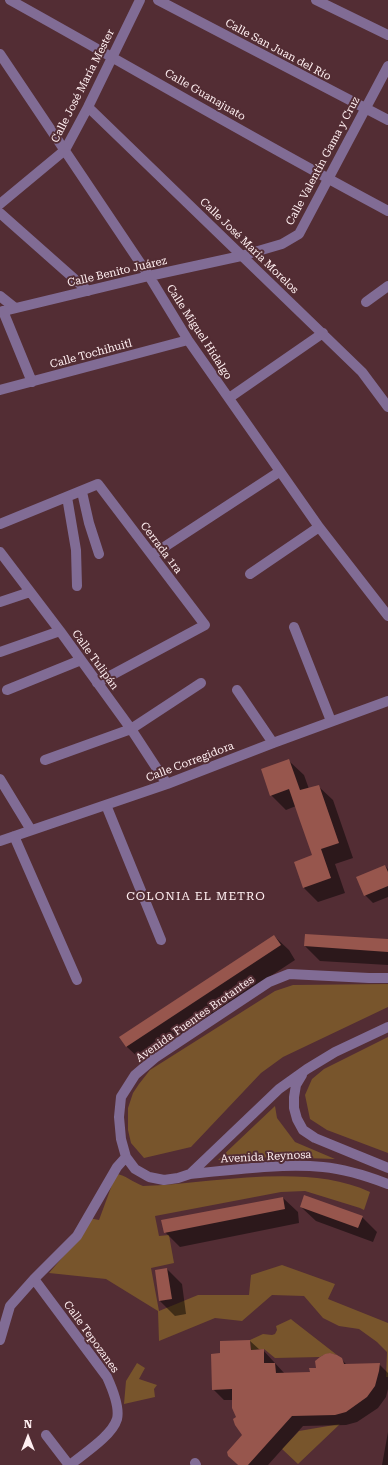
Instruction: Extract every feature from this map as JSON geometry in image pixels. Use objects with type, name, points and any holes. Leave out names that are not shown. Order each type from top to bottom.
[{"type":"street","name":"Calle Guanajuato","points":[[10,0],[328,179],[388,211]]},
{"type":"street","name":"Calle José María Mester","points":[[0,204],[64,150],[88,107],[140,0]]},
{"type":"street","name":"Calle San Juan del Río","points":[[158,0],[388,120]]},
{"type":"street","points":[[316,0],[388,35]]},
{"type":"street","name":"Calle Miguel Hidalgo","points":[[0,54],[149,276],[188,340],[279,472],[319,527],[388,616]]},
{"type":"street","name":"Calle Valentín Gama y Cruz","points":[[241,256],[282,244],[299,234],[388,66]]},
{"type":"street","name":"Calle José María Morelos","points":[[88,107],[362,372],[388,407]]},
{"type":"street","points":[[0,213],[88,291]]},
{"type":"street","name":"Calle Benito Juárez","points":[[1,312],[149,276],[241,256]]},
{"type":"street","points":[[366,302],[388,286]]},
{"type":"street","points":[[0,296],[15,308]]},
{"type":"street","points":[[1,312],[32,382]]},
{"type":"street","points":[[229,398],[323,334]]},
{"type":"street","name":"Calle Tochihuitl","points":[[0,390],[188,340]]},
{"type":"street","points":[[152,555],[279,472]]},
{"type":"street","name":"Cerrada 1ra","points":[[82,492],[98,484],[205,625],[97,683]]},
{"type":"street","points":[[0,524],[82,492],[89,523],[99,554]]},
{"type":"street","points":[[67,497],[76,550],[77,586]]},
{"type":"street","points":[[250,574],[319,527]]},
{"type":"street","name":"Calle Tulipán","points":[[0,552],[131,728],[167,784]]},
{"type":"street","points":[[0,602],[30,592]]},
{"type":"street","points":[[294,627],[331,722]]},
{"type":"street","points":[[0,652],[60,631]]},
{"type":"street","points":[[7,690],[81,660]]},
{"type":"street","points":[[45,760],[131,728],[201,683]]},
{"type":"street","points":[[237,690],[273,743]]},
{"type":"street","name":"Calle Corregidora","points":[[0,841],[167,784],[331,722],[387,705]]},
{"type":"street","points":[[0,779],[31,830]]},
{"type":"street","points":[[106,805],[161,940]]},
{"type":"street","points":[[14,836],[77,980]]},
{"type":"street","name":"Avenida Fuentes Brotantes","points":[[388,978],[288,974],[269,982],[156,1057],[135,1075],[121,1097],[119,1117],[121,1139],[126,1157],[135,1170],[148,1177],[164,1180],[190,1174],[279,1089],[307,1069],[335,1052],[388,1027]]},
{"type":"street","name":"Avenida Reynosa","points":[[307,1069],[296,1086],[294,1097],[294,1108],[297,1120],[303,1130],[315,1138],[388,1168]]},
{"type":"street","points":[[0,1340],[10,1306],[34,1279],[77,1236],[117,1167],[126,1157]]},
{"type":"street","name":"Avenida Reynosa","points":[[190,1174],[279,1167],[322,1167],[358,1173],[388,1184]]},
{"type":"street","name":"Calle Tepozanes","points":[[34,1279],[107,1377],[114,1394],[117,1419],[109,1434],[69,1465]]},
{"type":"street","points":[[46,1435],[69,1465]]},
{"type":"shaded area","points":[[388,984],[388,1007],[283,1057],[261,1073],[191,1147],[144,1158],[131,1143],[128,1130],[128,1108],[133,1093],[150,1070],[275,991],[293,985]]},
{"type":"shaded area","points":[[388,1037],[388,1153],[327,1130],[310,1119],[305,1095],[312,1079],[324,1069]]},
{"type":"shaded area","points":[[275,1106],[277,1118],[295,1142],[335,1159],[274,1157],[218,1160]]},
{"type":"shaded area","points":[[116,1174],[122,1175],[143,1186],[258,1177],[288,1176],[317,1178],[344,1183],[370,1192],[364,1210],[305,1191],[281,1192],[155,1216],[159,1236],[169,1235],[174,1263],[151,1268],[159,1311],[198,1295],[249,1295],[251,1275],[282,1265],[335,1284],[328,1299],[388,1323],[388,1377],[386,1377],[387,1352],[377,1342],[359,1329],[339,1326],[323,1318],[304,1296],[272,1295],[242,1321],[215,1318],[159,1341],[158,1311],[106,1279],[49,1273],[80,1237],[89,1218],[99,1220]]},
{"type":"shaded area","points":[[291,1319],[337,1355],[328,1354],[320,1357],[275,1358],[264,1349],[251,1350],[250,1340],[263,1334],[275,1334],[277,1330],[276,1326]]},
{"type":"shaded area","points":[[137,1363],[145,1368],[139,1379],[157,1385],[154,1389],[155,1397],[124,1404],[126,1381]]},
{"type":"shaded area","points":[[340,1424],[298,1464],[282,1449],[299,1431]]},
{"type":"building","points":[[289,759],[300,790],[319,785],[339,843],[321,849],[331,878],[303,888],[294,862],[312,855],[289,789],[270,796],[261,769]]},
{"type":"building","points":[[385,865],[388,872],[388,886],[364,896],[356,877]]},
{"type":"building","points":[[305,934],[388,939],[388,952],[304,946]]},
{"type":"building","points":[[274,935],[281,945],[126,1047],[119,1037]]},
{"type":"building","points":[[304,1195],[363,1216],[358,1228],[300,1207]]},
{"type":"building","points":[[283,1197],[285,1209],[164,1233],[161,1220]]},
{"type":"building","points":[[167,1268],[172,1299],[159,1301],[155,1270]]},
{"type":"building","points":[[250,1340],[251,1350],[264,1349],[264,1363],[275,1363],[276,1373],[310,1372],[309,1368],[316,1368],[315,1361],[325,1354],[330,1353],[342,1358],[344,1364],[380,1363],[375,1386],[367,1397],[346,1412],[335,1415],[292,1416],[248,1465],[238,1465],[228,1456],[227,1452],[242,1435],[233,1419],[236,1417],[232,1408],[232,1389],[212,1390],[211,1354],[220,1353],[220,1341]]},
{"type":"district","name":"COLONIA EL METRO","points":[[196,896]]}]
